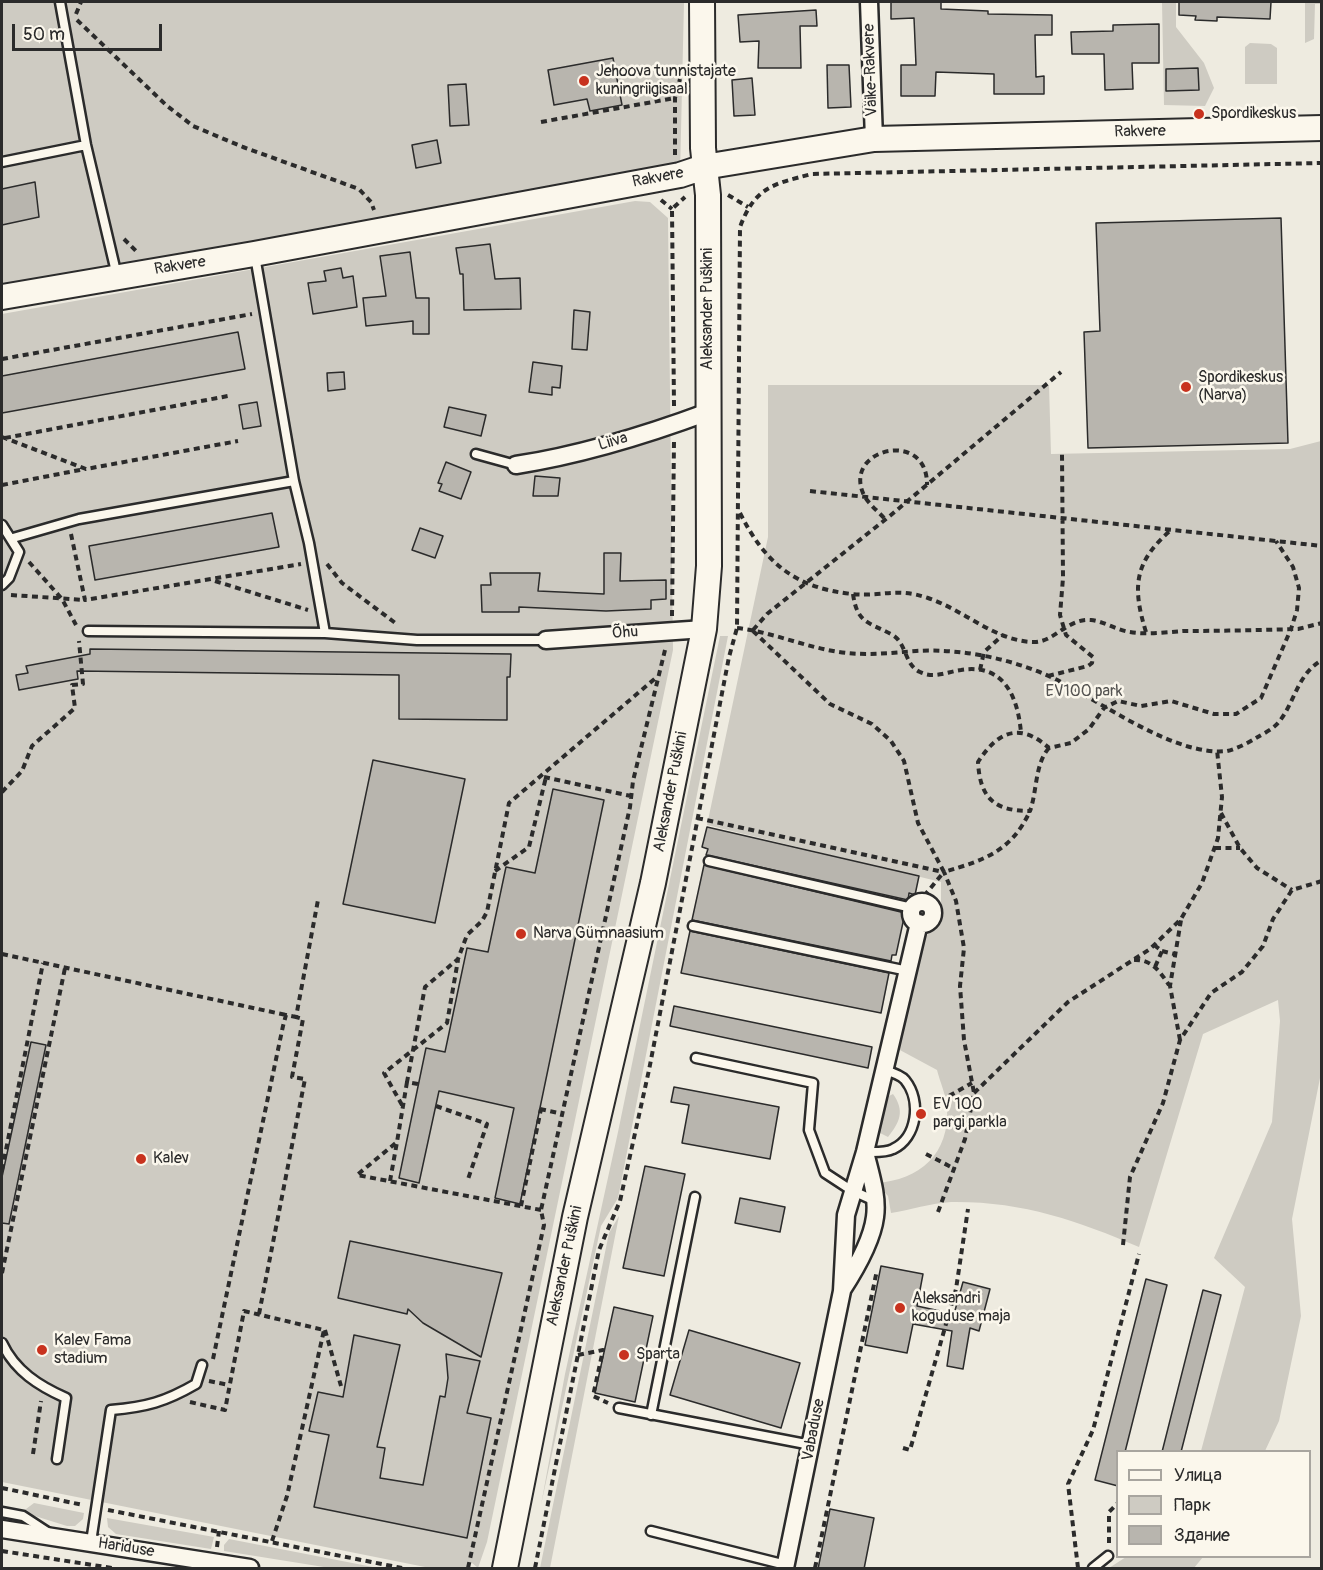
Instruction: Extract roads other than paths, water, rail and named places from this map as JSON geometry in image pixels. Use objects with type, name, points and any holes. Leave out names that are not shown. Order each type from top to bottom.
[{"type":"main road","name":"Aleksander Puškini","points":[[505,1569],[575,1217],[654,883],[704,629],[709,566],[708,195],[704,167],[702,2]]},
{"type":"main road","name":"Rakvere","points":[[2,297],[254,254],[680,175],[704,167],[873,139],[1322,128]]},
{"type":"street","name":"Väike-Rakvere","points":[[869,2],[873,139]]},
{"type":"street","name":"Liiva","points":[[516,465],[548,460],[708,412]]},
{"type":"street","name":"Õhu","points":[[546,640],[704,629]]},
{"type":"street","name":"Vabaduse","points":[[786,1567],[842,1291],[846,1215],[851,1191],[865,1152],[908,971],[918,909]]},
{"type":"street","name":"Vabaduse","points":[[842,1291],[873,1226],[875,1201],[865,1152]]},
{"type":"street","name":"Hariduse","points":[[2,1529],[250,1569]]},
{"type":"lane","points":[[60,2],[86,145],[117,276]]},
{"type":"lane","points":[[2,162],[86,145]]},
{"type":"lane","points":[[254,254],[294,481],[313,561],[325,633]]},
{"type":"lane","points":[[477,453],[516,465]]},
{"type":"lane","points":[[13,538],[69,522],[294,481]]},
{"type":"lane","points":[[2,525],[13,538],[19,552],[9,578],[2,585]]},
{"type":"lane","points":[[88,631],[325,633],[417,640],[546,640]]},
{"type":"lane","points":[[709,861],[918,909]]},
{"type":"lane","points":[[693,926],[908,971]]},
{"type":"lane","points":[[696,1058],[813,1083],[809,1130],[825,1173],[851,1191],[875,1201]]},
{"type":"lane","points":[[865,1152],[891,1151],[906,1141],[913,1127],[914,1098],[908,1085],[903,1077],[884,1070]]},
{"type":"lane","points":[[651,1414],[695,1197]]},
{"type":"lane","points":[[2,1343],[8,1355],[26,1375],[66,1398],[57,1459]]},
{"type":"lane","points":[[91,1542],[111,1410],[158,1404],[171,1398],[196,1384],[202,1365]]},
{"type":"lane","points":[[619,1408],[811,1445]]},
{"type":"lane","points":[[2,1512],[23,1516],[57,1538]]},
{"type":"lane","points":[[651,1531],[786,1567]]},
{"type":"lane","points":[[1093,1569],[1108,1556]]},
{"type":"place","name":"Jehoova tunnistajate kuningriigisaal","points":[[584,81]]},
{"type":"place","name":"Spordikeskus","points":[[1199,114]]},
{"type":"place","name":"Spordikeskus (Narva)","points":[[1186,387]]},
{"type":"place","name":"Narva Gümnaasium","points":[[521,934]]},
{"type":"place","name":"EV 100 pargi parkla","points":[[921,1114]]},
{"type":"place","name":"Kalev","points":[[141,1159]]},
{"type":"place","name":"Aleksandri koguduse maja","points":[[900,1308]]},
{"type":"place","name":"Kalev Fama stadium","points":[[42,1350]]},
{"type":"place","name":"Sparta","points":[[624,1355]]},
{"type":"park label","name":"EV100 park","points":[[1084,692]]}]
